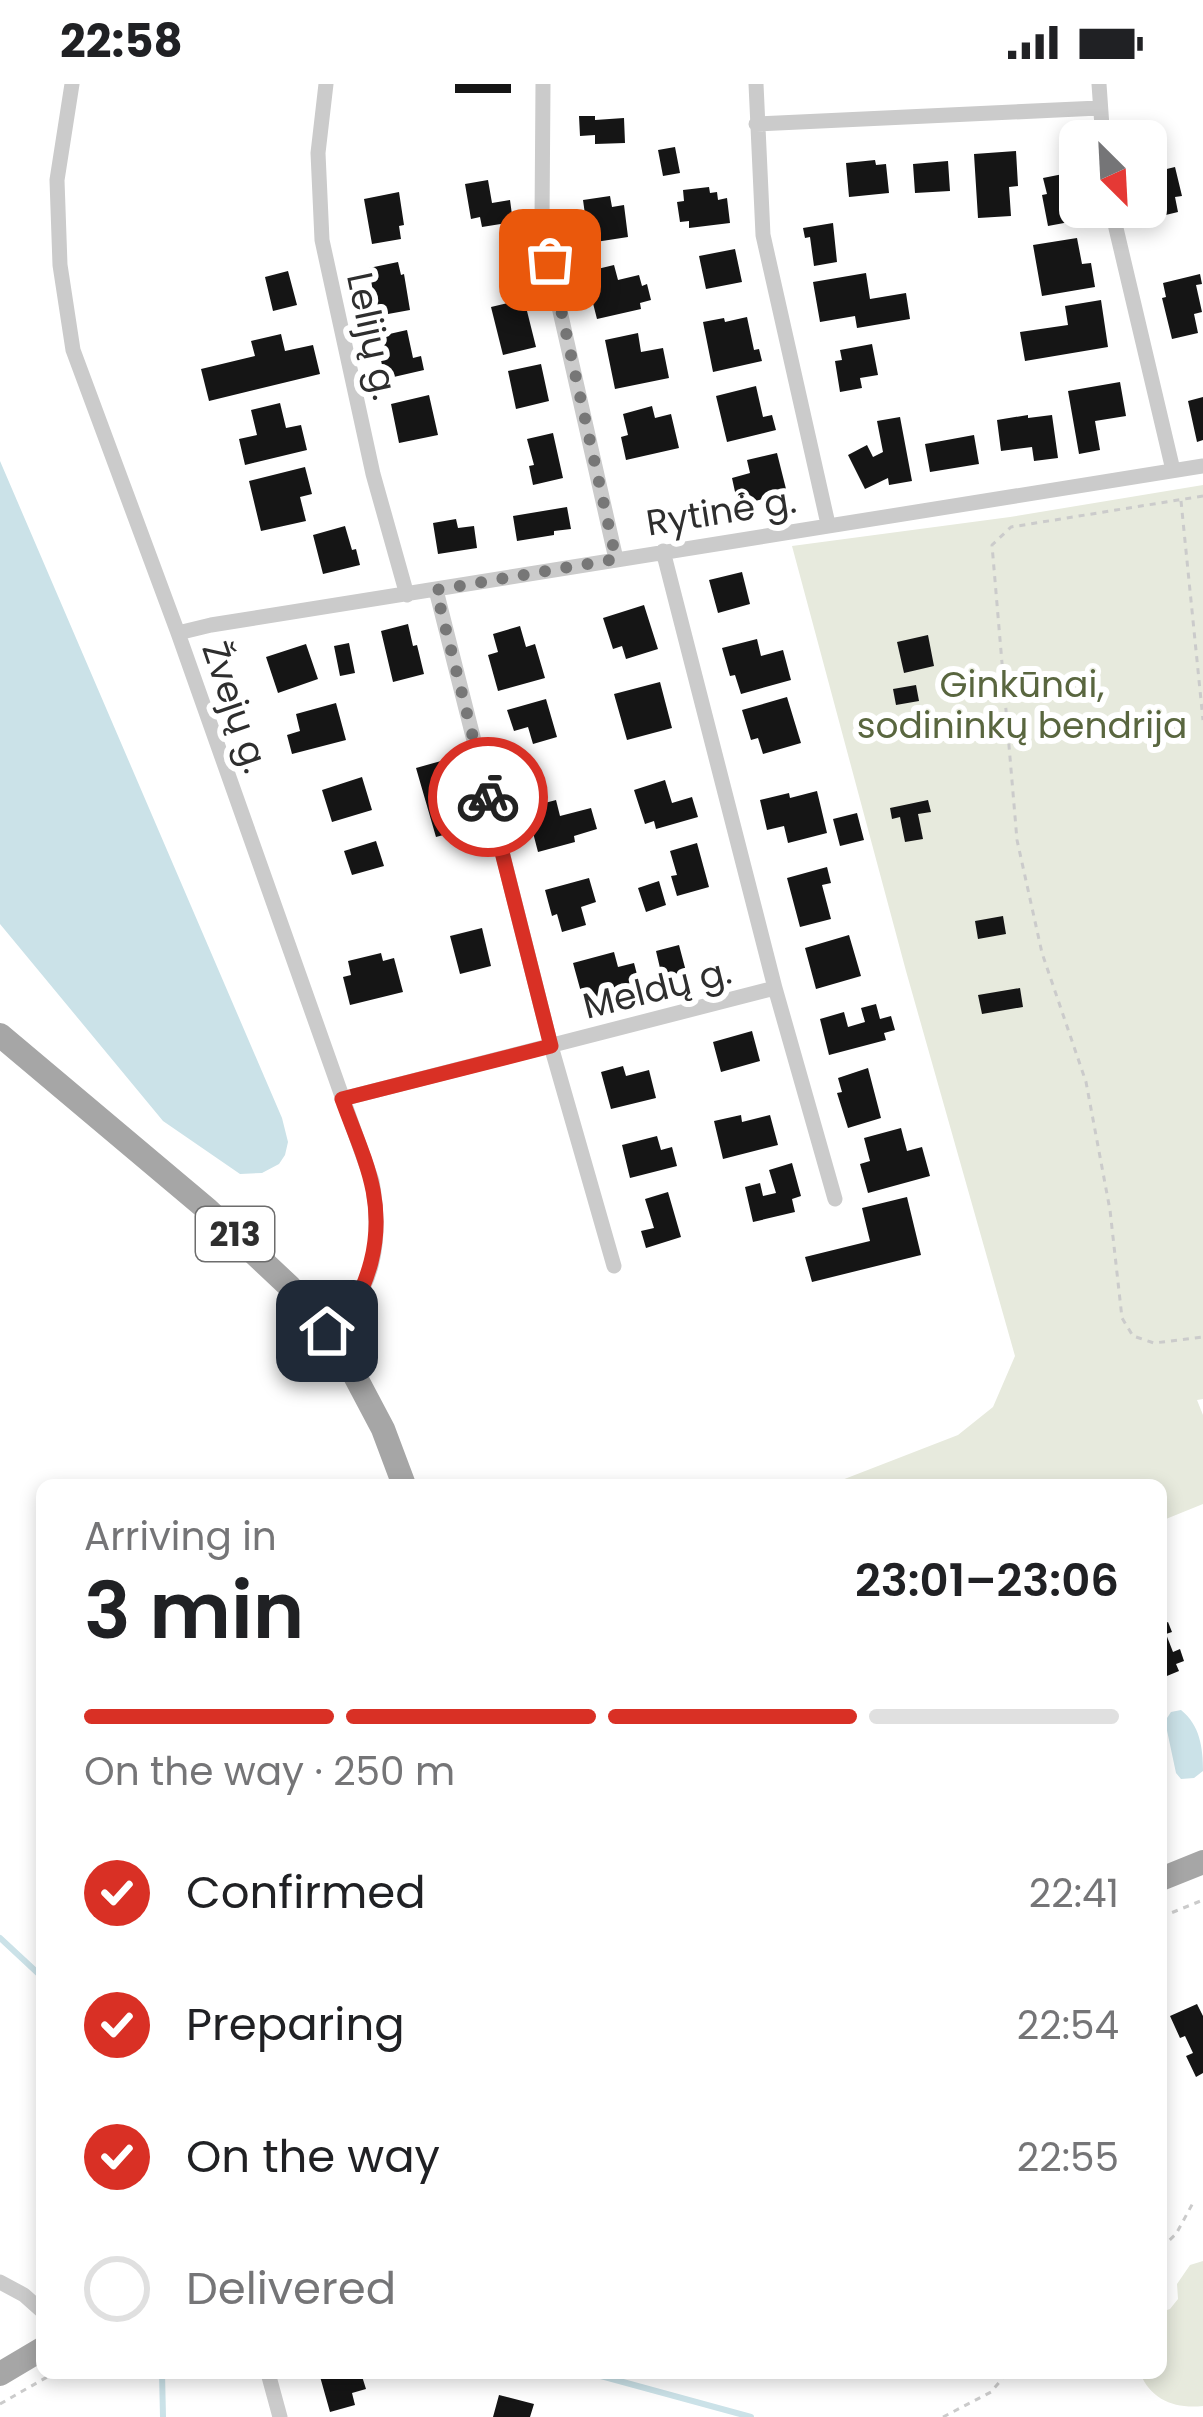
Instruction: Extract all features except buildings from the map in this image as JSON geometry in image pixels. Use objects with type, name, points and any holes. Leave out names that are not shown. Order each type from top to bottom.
[{"type":"main road","name":"213","points":[[0,1035],[251,1248],[290,1287],[327,1331],[368,1396],[402,1479]]},
{"type":"main road","points":[[1167,1877],[1203,1862]]},
{"type":"main road","points":[[0,2374],[36,2353]]},
{"type":"street","name":"Žvejų g.","points":[[72,84],[57,180],[60,266],[73,350],[372,1181],[377,1238],[367,1280],[356,1303],[327,1331]]},
{"type":"street","name":"Lelijų g.","points":[[326,84],[318,153],[322,240],[373,474],[407,595]]},
{"type":"street","points":[[543,84],[542,220],[616,559]]},
{"type":"street","points":[[757,84],[764,235],[828,524]]},
{"type":"street","points":[[1099,84],[1100,120]]},
{"type":"street","points":[[756,124],[1099,108]]},
{"type":"street","points":[[1116,228],[1173,470]]},
{"type":"street","name":"Rytinė g.","points":[[178,633],[1203,466]]},
{"type":"street","points":[[663,551],[775,988]]},
{"type":"street","points":[[436,590],[551,1046],[614,1266]]},
{"type":"street","name":"Meldų g.","points":[[342,1099],[775,988],[836,1199]]},
{"type":"street","points":[[0,2282],[36,2306]]},
{"type":"street","points":[[270,2379],[280,2417]]},
{"type":"path","points":[[1203,496],[1011,527],[992,545],[1017,840],[1042,953],[1086,1082],[1110,1210],[1122,1318],[1133,1336],[1154,1343],[1203,1337]]},
{"type":"path","points":[[1180,500],[1203,720]]},
{"type":"path","points":[[1167,1915],[1203,1900]]},
{"type":"path","points":[[1167,2242],[1194,2200]]},
{"type":"path","points":[[0,2404],[43,2379]]},
{"type":"path","points":[[943,2417],[991,2392],[1002,2379]]},
{"type":"green space","name":"Ginkūnai, sodininkų bendrija","points":[[1203,485],[1203,1399],[1197,1400],[1203,1415],[1203,1504],[1167,1519],[1167,1479],[844,1479],[958,1435],[993,1407],[1015,1356],[792,546]]},
{"type":"green space","points":[[1203,2261],[1203,2406],[1165,2401],[1143,2379],[1167,2379],[1167,2310],[1178,2299],[1177,2284],[1190,2265]]},
{"type":"water","points":[[0,461],[282,1118],[288,1142],[285,1155],[262,1173],[240,1174],[163,1121],[0,924]]},
{"type":"water","points":[[1181,1710],[1196,1730],[1203,1771],[1194,1778],[1181,1779],[1176,1773],[1167,1730],[1171,1712]]},
{"type":"waterway","points":[[0,1938],[36,1971]]},
{"type":"waterway","points":[[162,2379],[163,2417]]},
{"type":"waterway","points":[[612,2379],[751,2417]]},
{"type":"way so far","points":[[488,797],[436,590],[616,559],[550,260]]},
{"type":"route","points":[[327,1331],[356,1303],[377,1238],[372,1181],[342,1099],[551,1046],[488,797]]}]
